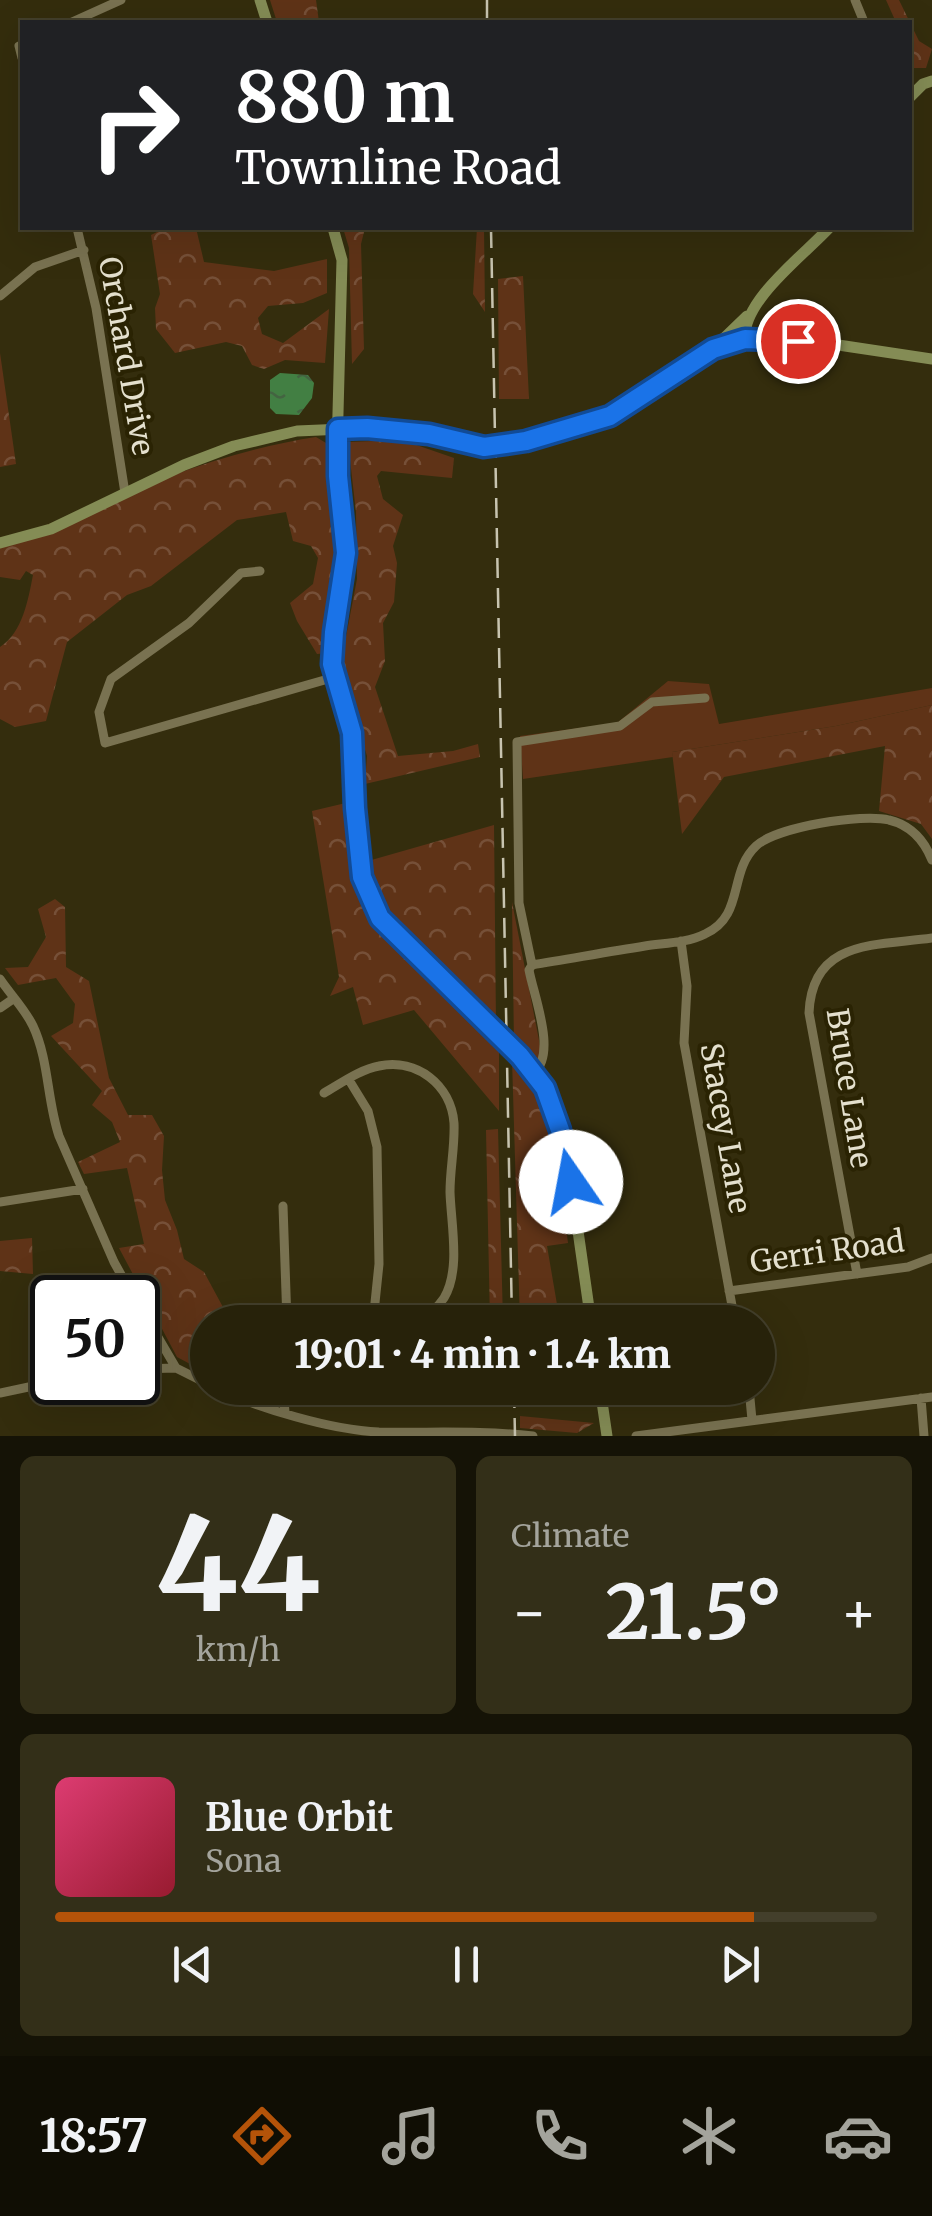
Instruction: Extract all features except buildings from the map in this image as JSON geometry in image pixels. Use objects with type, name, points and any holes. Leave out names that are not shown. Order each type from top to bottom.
[{"type":"main road","points":[[912,95],[932,81]]},
{"type":"main road","points":[[333,230],[342,260],[338,476],[346,553],[334,632],[335,677],[352,733],[362,877],[380,918],[520,1056],[551,1102],[560,1130],[588,1305]]},
{"type":"main road","points":[[0,543],[50,529],[184,464],[234,446],[297,431],[367,428],[429,434],[484,447],[526,441],[610,416],[713,349],[827,230]]},
{"type":"main road","points":[[745,339],[750,314]]},
{"type":"main road","points":[[713,349],[745,339],[825,343],[932,358]]},
{"type":"main road","points":[[602,1405],[607,1436]]},
{"type":"street","points":[[76,20],[121,0]]},
{"type":"street","name":"Orchard Drive","points":[[78,230],[125,493]]},
{"type":"street","points":[[0,296],[36,267],[84,250]]},
{"type":"street","points":[[260,571],[241,574],[189,623],[111,678],[99,712],[104,744],[335,677]]},
{"type":"street","points":[[534,1073],[542,1066],[546,1052],[519,903],[517,742],[620,726],[652,702],[706,698]]},
{"type":"street","points":[[532,965],[681,941],[709,932],[733,907],[747,856],[757,845],[780,832],[854,820],[888,819],[918,835],[932,860]]},
{"type":"street","name":"Bruce Lane","points":[[857,1274],[810,1012],[812,988],[824,966],[842,952],[932,938]]},
{"type":"street","name":"Stacey Lane","points":[[681,941],[686,986],[684,1044],[732,1305]]},
{"type":"street","points":[[0,979],[37,1035],[52,1116],[121,1275]]},
{"type":"street","points":[[0,1008],[13,999]]},
{"type":"street","points":[[324,1092],[376,1066],[410,1068],[428,1075],[442,1088],[450,1105],[454,1135],[450,1172],[452,1266],[444,1298],[438,1305]]},
{"type":"street","points":[[349,1080],[368,1111],[377,1147],[379,1264],[375,1305]]},
{"type":"street","points":[[0,1202],[82,1189]]},
{"type":"street","points":[[283,1206],[286,1305]]},
{"type":"street","name":"Gerri Road","points":[[730,1291],[908,1267],[932,1258]]},
{"type":"street","points":[[160,1341],[176,1368]]},
{"type":"street","points":[[160,1368],[176,1368],[190,1375]]},
{"type":"street","points":[[0,1393],[30,1387]]},
{"type":"street","points":[[636,1436],[926,1398],[924,1436]]},
{"type":"street","points":[[258,1405],[347,1432],[499,1432],[532,1436]]},
{"type":"street","points":[[285,1405],[286,1412]]},
{"type":"street","points":[[751,1405],[752,1420]]},
{"type":"green space","points":[[270,0],[316,0],[319,20],[276,20]]},
{"type":"green space","points":[[886,0],[899,0],[909,20],[895,20]]},
{"type":"green space","points":[[912,27],[919,41],[932,49],[926,68],[912,68]]},
{"type":"green space","points":[[161,230],[196,230],[204,262],[274,271],[327,259],[327,293],[303,303],[268,306],[258,318],[262,334],[283,343],[329,309],[325,363],[285,360],[264,369],[252,365],[242,346],[226,342],[175,353],[156,329],[155,308],[160,294],[151,235]]},
{"type":"green space","points":[[344,230],[364,230],[361,244],[364,349],[352,364],[349,248]]},
{"type":"green space","points":[[477,230],[484,230],[485,312],[473,294]]},
{"type":"green space","points":[[523,276],[529,399],[499,399],[498,279]]},
{"type":"green space","points":[[0,353],[16,464],[0,467]]},
{"type":"green space","points":[[316,437],[326,443],[341,538],[327,653],[317,654],[290,603],[313,584],[318,558],[311,546],[293,541],[286,512],[237,520],[151,586],[127,595],[67,642],[46,721],[15,727],[0,719],[0,647],[19,624],[33,575],[26,571],[20,580],[0,577],[0,544],[194,468]]},
{"type":"green space","points":[[402,440],[454,458],[452,478],[381,471],[377,476],[383,499],[403,515],[393,546],[397,563],[394,602],[383,623],[385,661],[375,687],[398,756],[453,751],[478,744],[480,757],[365,784],[367,756],[340,668],[357,579],[356,512],[348,442]]},
{"type":"green space","points":[[668,681],[709,684],[719,724],[932,688],[932,705],[836,726],[672,752],[673,757],[523,779],[520,736],[617,723]]},
{"type":"green space","points":[[932,705],[932,839],[921,824],[879,811],[885,746],[724,777],[682,834],[672,752],[836,726]]},
{"type":"green space","points":[[350,802],[356,880],[377,922],[499,1048],[499,1111],[414,1010],[363,1025],[353,987],[330,996],[339,977],[312,811]]},
{"type":"green space","points":[[494,825],[496,1025],[417,954],[390,922],[375,895],[368,861]]},
{"type":"green space","points":[[55,899],[65,907],[66,967],[89,981],[109,1078],[128,1115],[152,1115],[164,1136],[165,1200],[184,1259],[204,1272],[222,1305],[190,1305],[190,1364],[177,1357],[160,1325],[160,1275],[133,1275],[119,1248],[144,1244],[127,1168],[84,1174],[78,1162],[120,1142],[112,1122],[92,1105],[102,1091],[51,1036],[73,1023],[75,1004],[56,978],[18,985],[5,968],[28,967],[46,937],[38,909]]},
{"type":"green space","points":[[512,902],[545,1071],[539,1073],[514,1044]]},
{"type":"green space","points":[[512,1059],[543,1096],[553,1127],[568,1243],[547,1246],[557,1305],[519,1305]]},
{"type":"green space","points":[[498,1129],[503,1305],[490,1305],[486,1130]]},
{"type":"green space","points":[[32,1238],[33,1274],[0,1271],[0,1241]]},
{"type":"green space","points":[[520,1416],[594,1423],[577,1433],[520,1428]]},
{"type":"water","points":[[280,373],[308,375],[314,383],[312,398],[299,415],[276,414],[270,408],[270,380]]},
{"type":"railway","points":[[487,0],[487,20]]},
{"type":"railway","points":[[491,230],[512,1305]]},
{"type":"railway","points":[[514,1405],[515,1436]]},
{"type":"route","points":[[571,1182],[560,1130],[545,1088],[520,1056],[380,918],[362,877],[352,733],[332,664],[346,553],[338,476],[338,429],[429,434],[484,447],[526,441],[610,416],[713,349],[745,339],[798,341]]}]
